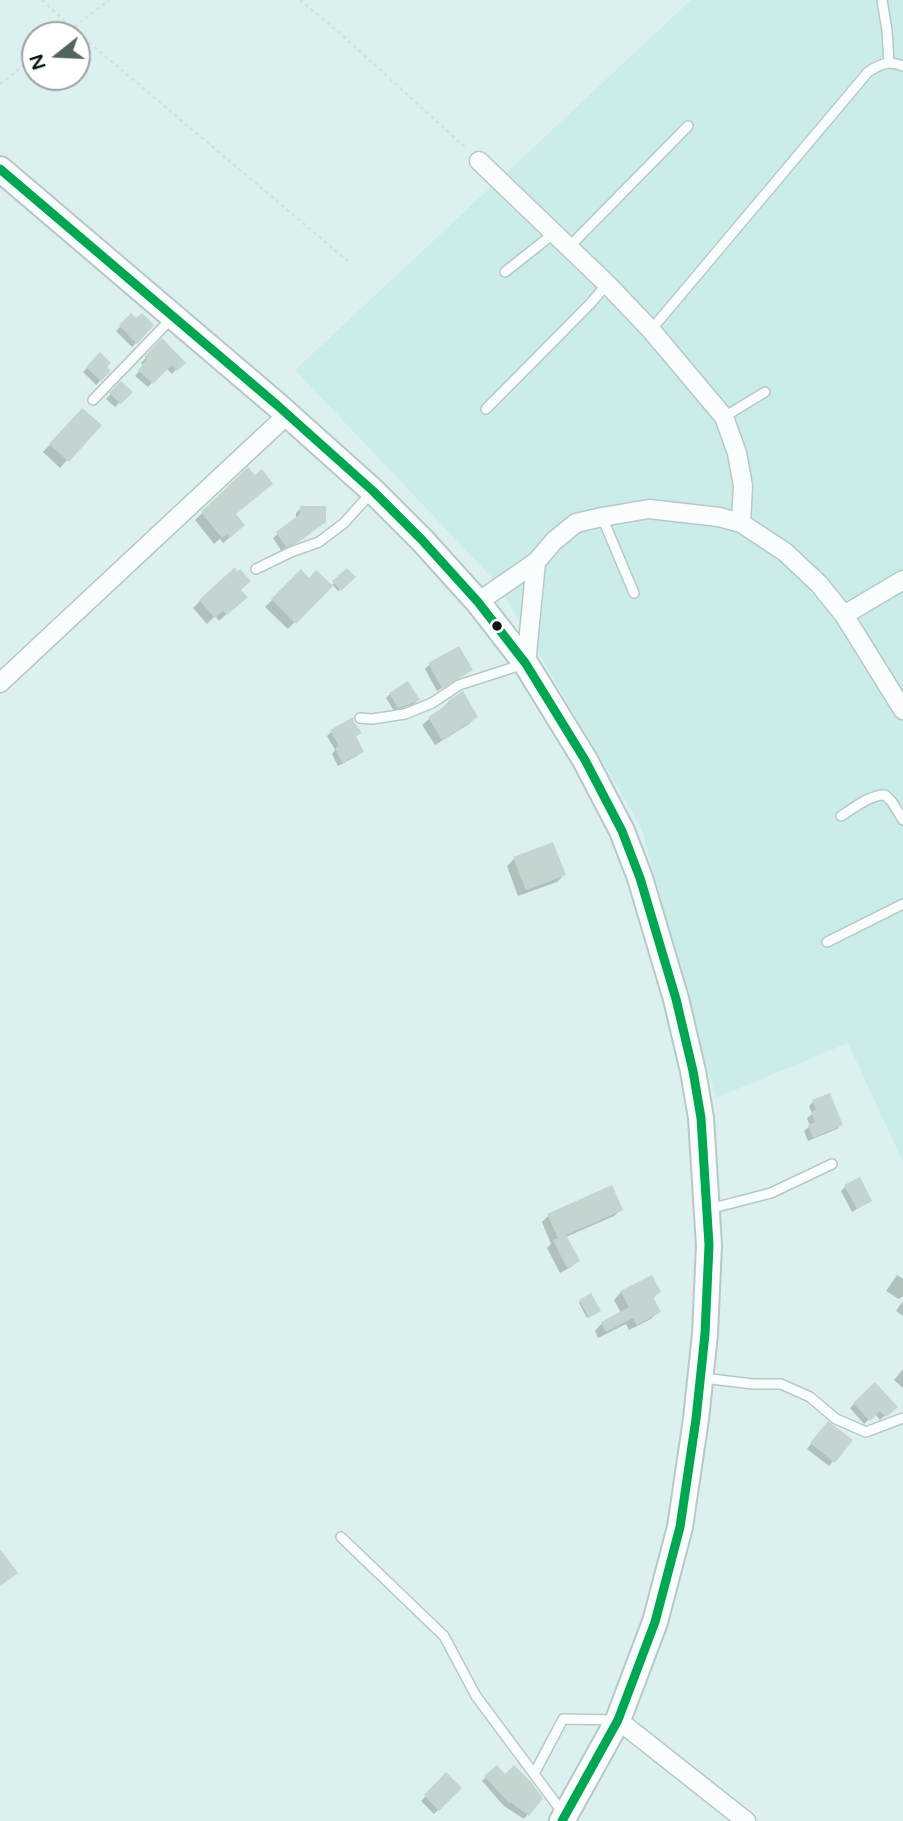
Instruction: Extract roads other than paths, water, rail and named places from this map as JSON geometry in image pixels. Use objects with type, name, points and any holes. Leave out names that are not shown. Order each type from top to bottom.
[{"type":"main road","points":[[0,169],[373,491],[478,602],[526,664],[585,760],[622,831],[640,878],[676,999],[701,1118],[709,1245],[705,1334],[680,1527],[655,1622],[618,1720],[566,1820]]},
{"type":"street","points":[[479,161],[607,284],[651,330],[724,417],[737,453],[743,486],[741,523]]},
{"type":"street","points":[[0,683],[287,415]]},
{"type":"street","points":[[478,602],[536,562],[554,541],[576,523],[649,509],[719,517],[741,523],[785,552],[819,584],[844,615],[903,710]]},
{"type":"street","points":[[526,664],[536,562]]},
{"type":"street","points":[[844,615],[903,580]]},
{"type":"street","points":[[618,1720],[746,1821]]},
{"type":"lane","points":[[882,0],[889,62]]},
{"type":"lane","points":[[651,330],[868,72],[877,65],[889,62],[903,66]]},
{"type":"lane","points":[[568,248],[688,126]]},
{"type":"lane","points":[[505,272],[553,234]]},
{"type":"lane","points":[[486,409],[607,284]]},
{"type":"lane","points":[[93,400],[173,316]]},
{"type":"lane","points":[[724,417],[765,392]]},
{"type":"lane","points":[[256,569],[319,542],[344,523],[373,491]]},
{"type":"lane","points":[[602,516],[634,593]]},
{"type":"lane","points":[[360,718],[405,714],[432,703],[459,685],[526,664]]},
{"type":"lane","points":[[841,816],[865,801],[885,795],[903,820]]},
{"type":"lane","points":[[827,942],[902,907]]},
{"type":"lane","points":[[707,1209],[771,1193],[832,1164]]},
{"type":"lane","points":[[701,1378],[781,1384],[810,1397],[836,1419],[866,1432],[903,1418]]},
{"type":"lane","points":[[341,1537],[444,1636],[476,1696],[566,1820]]},
{"type":"lane","points":[[534,1774],[563,1719],[618,1720]]}]
